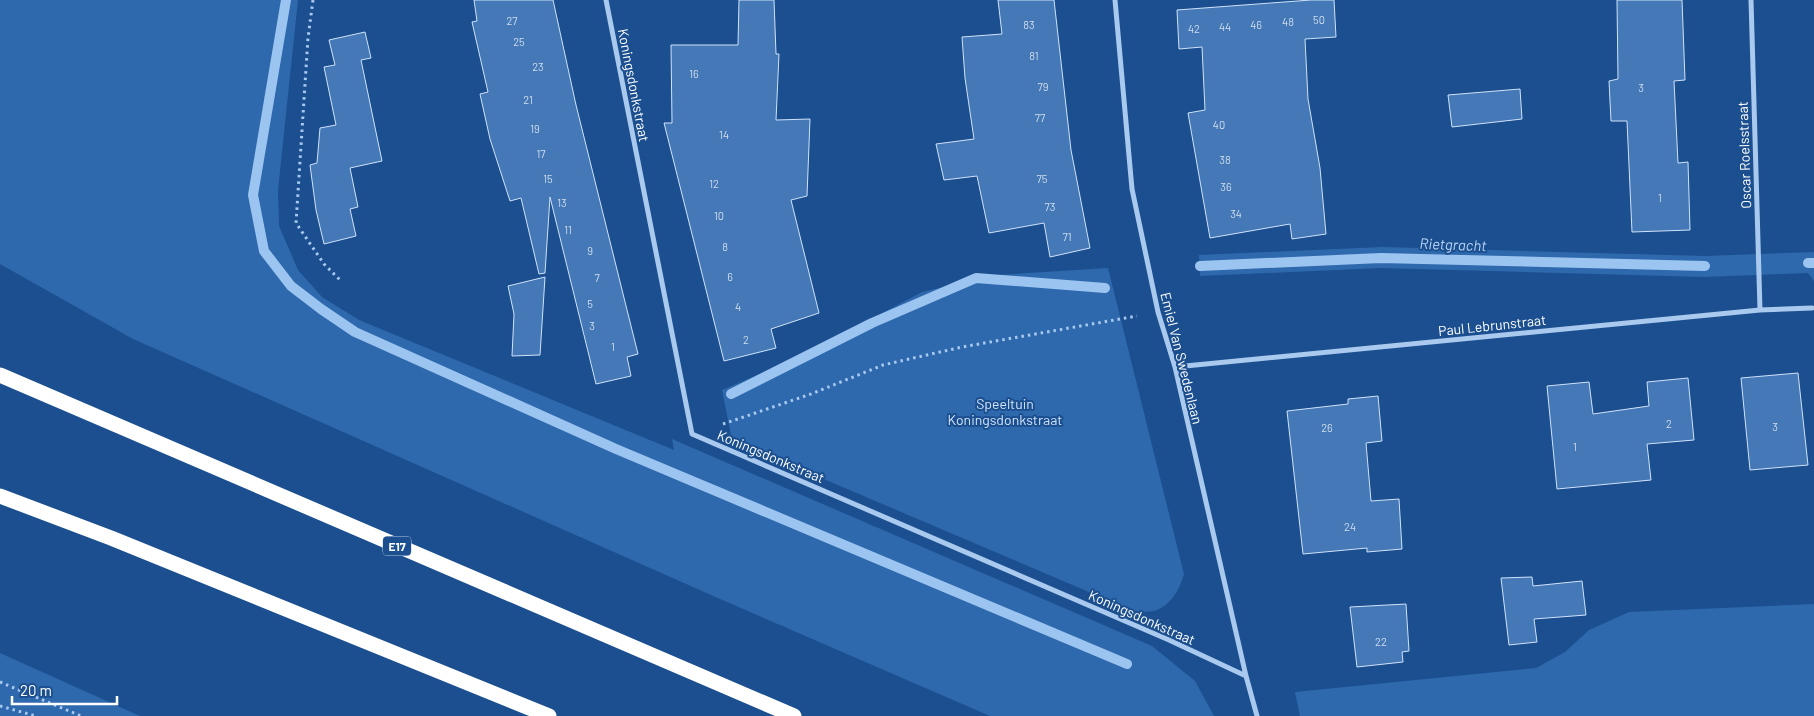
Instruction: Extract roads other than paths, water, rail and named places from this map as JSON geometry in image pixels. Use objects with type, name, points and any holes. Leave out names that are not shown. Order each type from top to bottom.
[{"type":"highway","name":"E17","points":[[0,375],[794,716]]},
{"type":"highway","points":[[0,496],[111,538],[549,716]]},
{"type":"street","name":"Koningsdonkstraat","points":[[606,0],[692,434],[1160,636],[1246,676]]},
{"type":"street","name":"Emiel Van Swedenlaan","points":[[1115,0],[1132,189],[1158,312],[1175,367],[1246,676],[1257,716]]},
{"type":"street","name":"Oscar Roelsstraat","points":[[1751,0],[1760,310]]},
{"type":"street","name":"Paul Lebrunstraat","points":[[1175,367],[1760,310],[1812,308]]},
{"type":"waterway","points":[[286,0],[253,195],[264,251],[291,286],[355,332],[616,449],[1127,664]]},
{"type":"waterway","name":"Rietgracht","points":[[1200,266],[1381,258],[1705,266]]},
{"type":"waterway","name":"Rietgracht","points":[[1808,263],[1814,263]]},
{"type":"waterway","points":[[731,394],[872,323],[976,278],[1105,288]]},
{"type":"park label","name":"Speeltuin Koningsdonkstraat","points":[[1005,412]]}]
